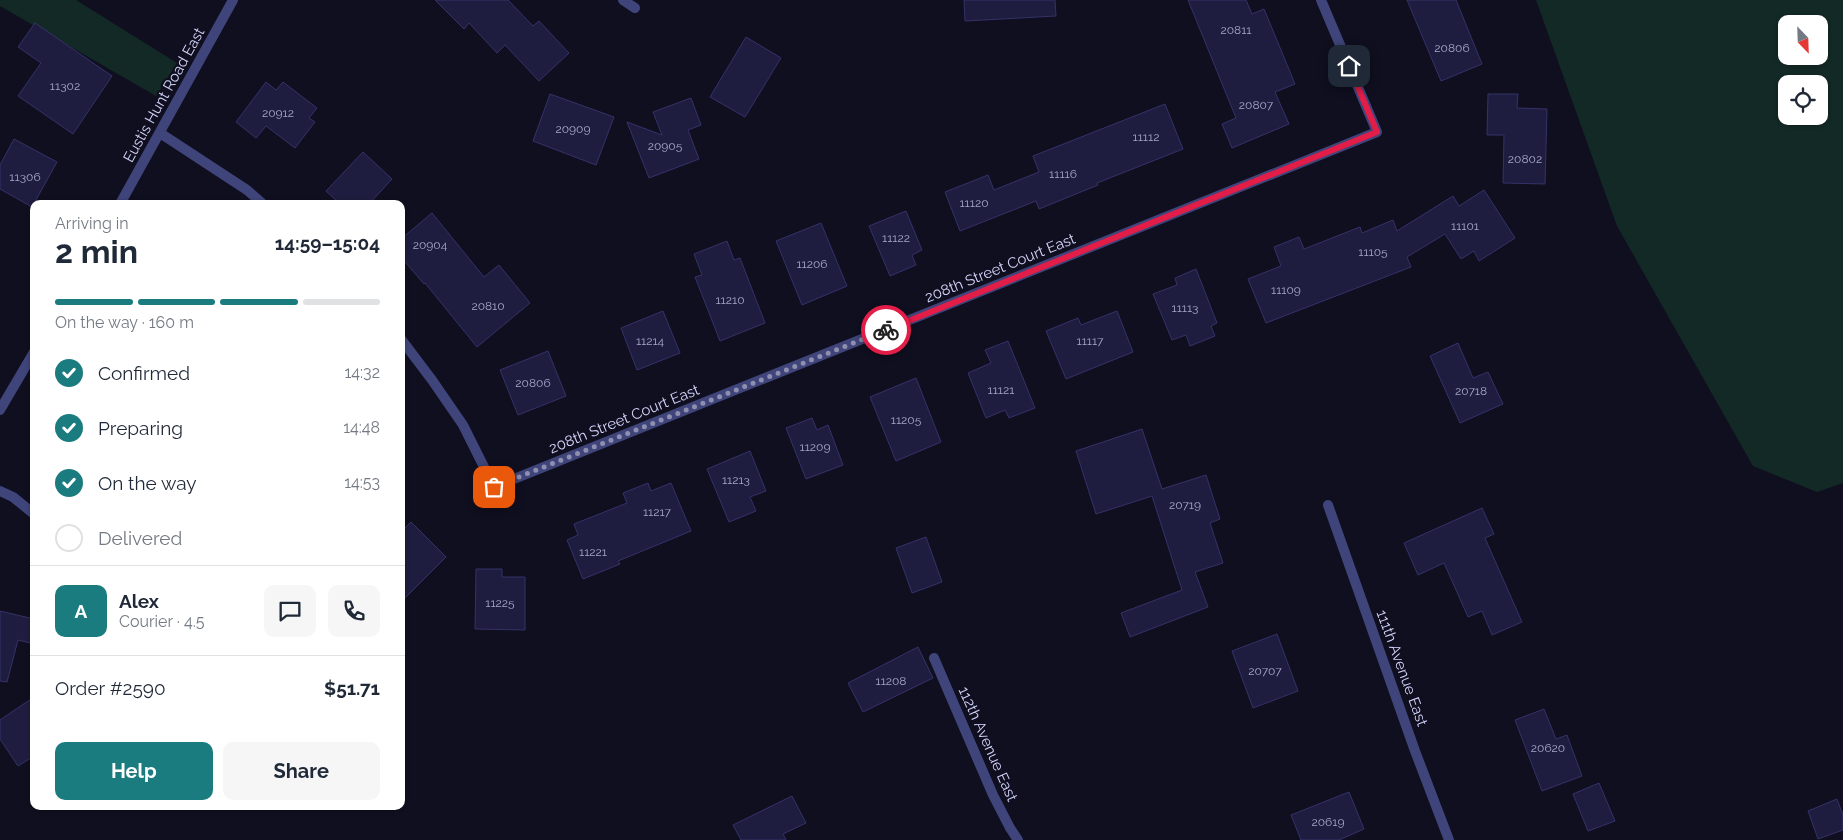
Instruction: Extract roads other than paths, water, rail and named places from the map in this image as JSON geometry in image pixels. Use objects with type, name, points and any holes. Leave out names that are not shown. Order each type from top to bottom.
[{"type":"street","name":"Eustis Hunt Road East","points":[[122,200],[233,0]]},
{"type":"street","points":[[622,0],[636,8]]},
{"type":"street","name":"208th Street Court East","points":[[405,344],[463,425],[494,487],[1377,132],[1320,0]]},
{"type":"street","points":[[160,133],[247,190],[258,200]]},
{"type":"street","points":[[0,410],[30,359]]},
{"type":"street","points":[[0,491],[30,511]]},
{"type":"street","name":"111th Avenue East","points":[[1328,505],[1415,751],[1450,840]]},
{"type":"street","name":"112th Avenue East","points":[[934,658],[993,795],[1018,840]]}]
